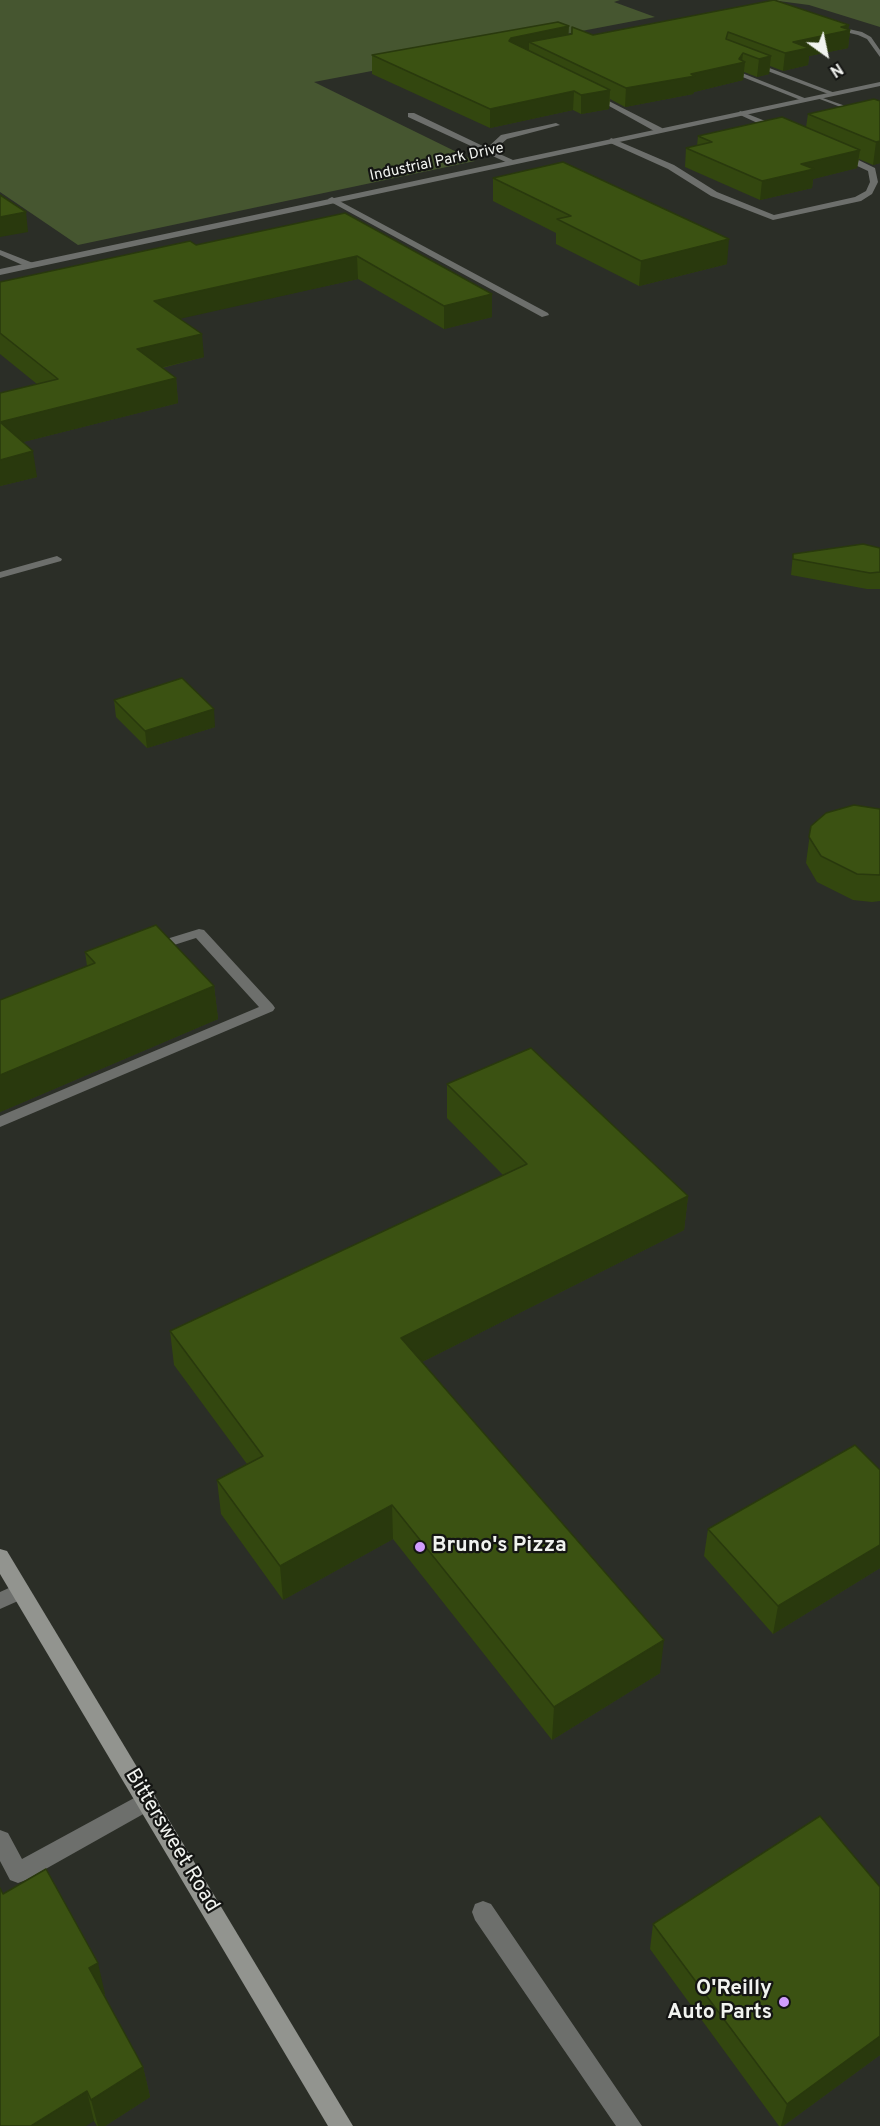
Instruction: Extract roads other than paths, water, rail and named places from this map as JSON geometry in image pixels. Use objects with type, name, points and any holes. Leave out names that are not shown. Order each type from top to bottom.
[{"type":"street","points":[[826,26],[860,33],[868,38],[880,55]]},
{"type":"street","points":[[737,58],[832,94]]},
{"type":"street","points":[[742,75],[805,100]]},
{"type":"street","name":"Industrial Park Drive","points":[[0,272],[332,199],[880,84]]},
{"type":"street","points":[[585,91],[659,130]]},
{"type":"street","points":[[819,97],[880,120]]},
{"type":"street","points":[[740,113],[793,135]]},
{"type":"street","points":[[411,115],[510,162]]},
{"type":"street","points":[[488,151],[504,137],[556,125]]},
{"type":"street","points":[[611,140],[671,167],[714,194],[773,218],[858,199],[869,192],[874,182],[872,170],[835,153]]},
{"type":"street","points":[[332,199],[545,315]]},
{"type":"street","points":[[0,252],[30,265]]},
{"type":"street","points":[[0,575],[57,559]]},
{"type":"street","points":[[0,1122],[268,1008],[199,933],[141,952]]},
{"type":"street","name":"Bittersweet Road","points":[[0,1557],[147,1801],[336,2124]]},
{"type":"street","points":[[0,1601],[20,1591]]},
{"type":"street","points":[[0,1840],[18,1873],[147,1801]]},
{"type":"street","points":[[483,1912],[630,2126]]},
{"type":"place","name":"Bruno's Pizza","points":[[420,1547]]},
{"type":"place","name":"O'Reilly Auto Parts","points":[[784,2002]]}]
